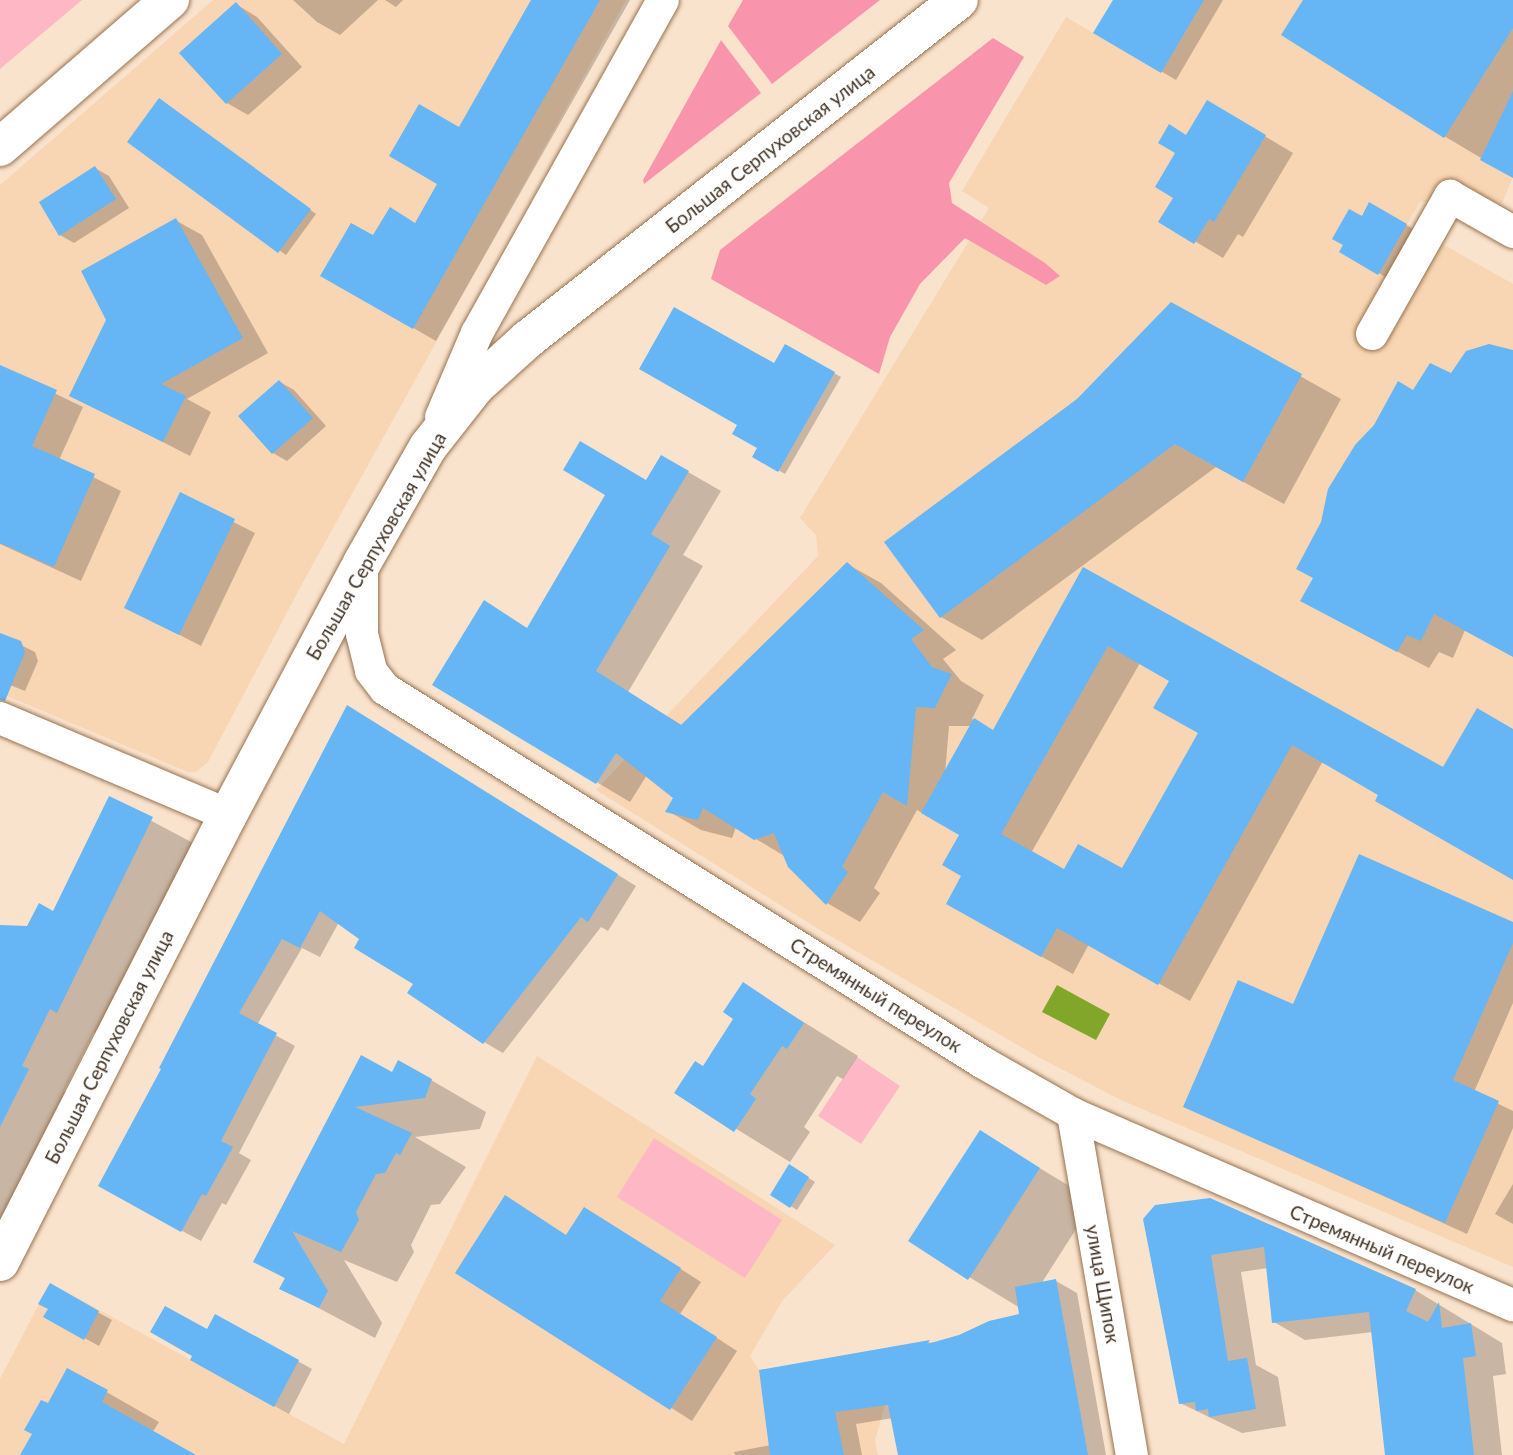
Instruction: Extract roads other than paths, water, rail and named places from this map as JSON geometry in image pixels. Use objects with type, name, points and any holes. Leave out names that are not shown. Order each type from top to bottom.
[{"type":"main road","points":[[0,146],[170,0]]},
{"type":"main road","name":"Большая Серпуховская улица","points":[[0,1262],[228,815],[362,563],[428,447],[475,387],[528,338],[959,0]]},
{"type":"street","points":[[428,447],[477,333],[663,0]]},
{"type":"street","points":[[1372,334],[1450,196],[1513,232]]},
{"type":"street","name":"Стремянный переулок","points":[[362,563],[362,634],[371,671],[385,689],[971,1055],[1073,1114],[1513,1305]]},
{"type":"street","points":[[0,718],[228,815]]},
{"type":"street","name":"улица Щипок","points":[[1073,1114],[1132,1455]]}]
